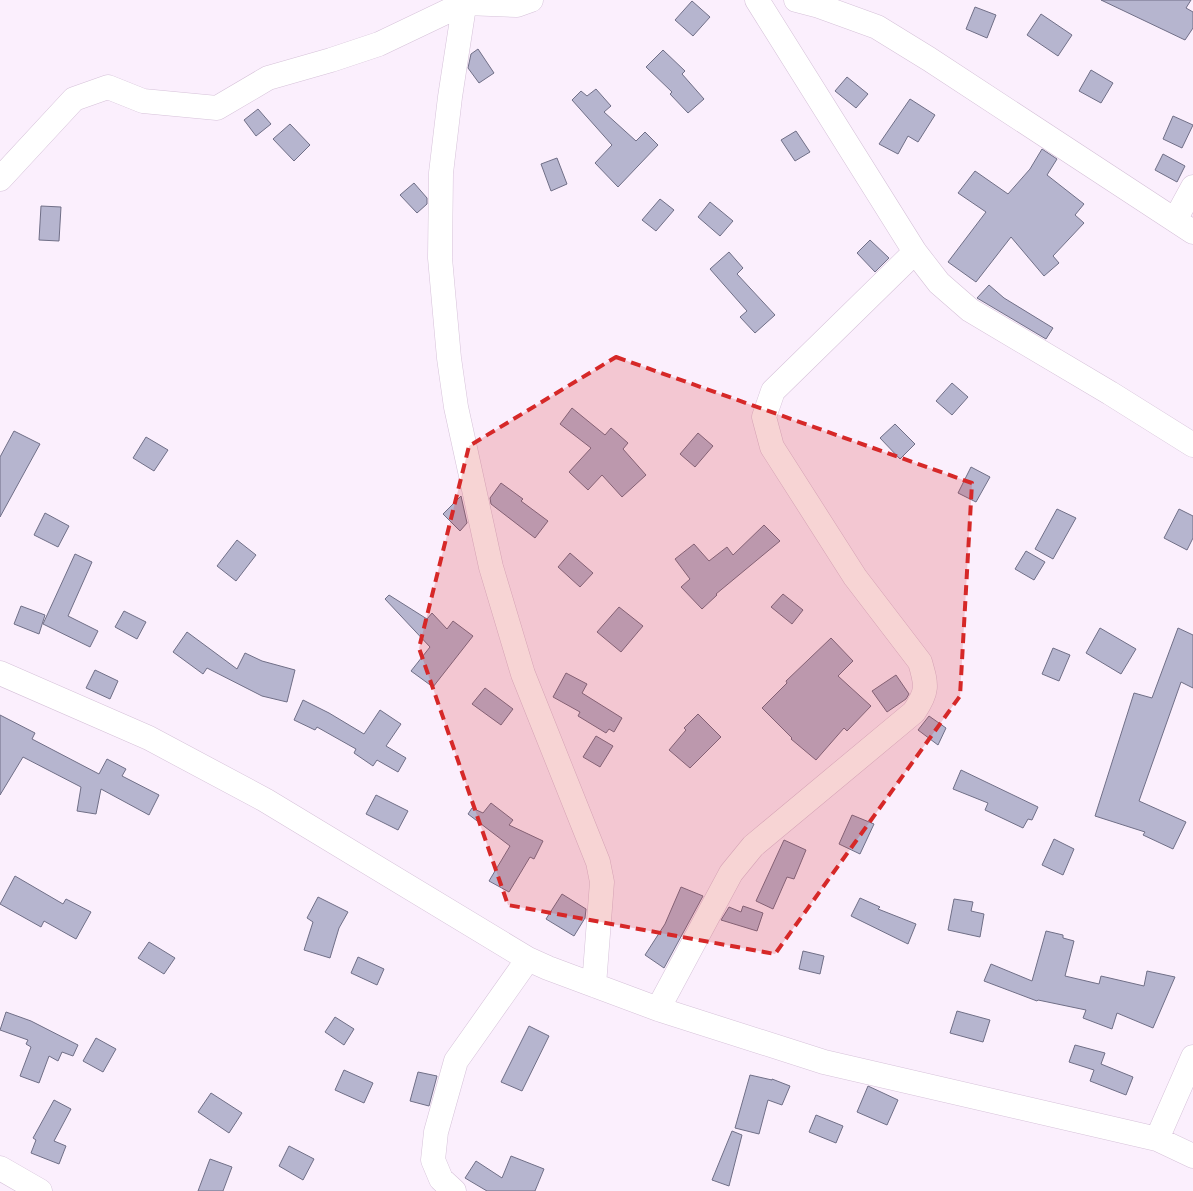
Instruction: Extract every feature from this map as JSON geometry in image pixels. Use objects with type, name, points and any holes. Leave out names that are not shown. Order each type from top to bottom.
[{"type":"street","points":[[0,179],[74,99],[108,87],[143,101],[217,108],[268,78],[378,44],[465,2],[517,5],[531,0]]},
{"type":"street","points":[[757,0],[890,210],[914,252],[939,283],[970,310],[1193,445]]},
{"type":"street","points":[[796,0],[819,6],[877,28],[929,59],[1184,226],[1193,187]]},
{"type":"street","points":[[465,2],[450,96],[441,173],[440,258],[449,358],[456,407],[489,558],[523,674],[598,862],[602,882],[594,985]]},
{"type":"street","points":[[658,1009],[731,872],[753,846],[914,712],[925,696],[924,677],[920,662],[856,577],[772,446],[764,417],[773,390],[914,252]]},
{"type":"street","points":[[0,673],[149,738],[265,800],[528,959],[658,1009],[824,1062],[1157,1139],[1193,1156]]},
{"type":"street","points":[[454,1191],[441,1179],[433,1160],[436,1132],[456,1061],[528,959]]},
{"type":"street","points":[[1157,1139],[1193,1057]]},
{"type":"street","points":[[0,1168],[40,1191]]},
{"type":"highlighted area","points":[[616,357],[972,483],[960,696],[775,954],[508,905],[419,648],[469,446]]},
{"type":"building","points":[[1101,0],[1191,0],[1186,8],[1193,12],[1193,28],[1185,40]]},
{"type":"building","points":[[692,1],[710,17],[693,36],[675,20]]},
{"type":"building","points":[[975,7],[996,15],[987,38],[966,29]]},
{"type":"building","points":[[1041,14],[1072,35],[1058,56],[1027,35]]},
{"type":"building","points":[[478,49],[494,73],[479,83],[468,68],[471,54]]},
{"type":"building","points":[[663,50],[685,71],[682,74],[704,99],[688,113],[670,94],[672,92],[646,67]]},
{"type":"building","points":[[1091,70],[1113,83],[1101,103],[1079,91]]},
{"type":"building","points":[[847,77],[868,94],[856,108],[835,91]]},
{"type":"building","points":[[596,89],[611,106],[604,112],[636,141],[645,132],[658,145],[618,187],[595,163],[612,145],[572,100],[581,91],[587,96]]},
{"type":"building","points":[[910,99],[935,115],[918,142],[908,136],[898,154],[879,144]]},
{"type":"building","points":[[258,109],[271,124],[256,136],[244,120]]},
{"type":"building","points":[[1173,116],[1193,125],[1182,148],[1163,139]]},
{"type":"building","points":[[290,124],[310,145],[294,161],[273,139]]},
{"type":"building","points":[[796,131],[810,152],[795,161],[781,140]]},
{"type":"building","points":[[1042,149],[1057,159],[1047,175],[1084,204],[1075,215],[1084,223],[1053,256],[1059,263],[1044,276],[1011,237],[976,282],[948,262],[986,212],[958,193],[975,171],[1008,194],[1030,169]]},
{"type":"building","points":[[1163,154],[1185,166],[1177,182],[1155,170]]},
{"type":"building","points":[[557,158],[567,184],[551,191],[541,164]]},
{"type":"building","points":[[414,183],[427,198],[427,204],[417,213],[400,195]]},
{"type":"building","points":[[660,199],[674,210],[656,231],[642,220]]},
{"type":"building","points":[[710,202],[733,221],[720,236],[698,217]]},
{"type":"building","points":[[41,206],[61,207],[59,241],[39,240]]},
{"type":"building","points":[[870,240],[889,258],[875,272],[857,253]]},
{"type":"building","points":[[729,252],[743,268],[737,274],[775,315],[755,333],[740,317],[747,311],[710,269]]},
{"type":"building","points":[[989,285],[1004,298],[1053,328],[1046,339],[977,298]]},
{"type":"building","points":[[952,383],[968,397],[952,415],[936,401]]},
{"type":"building","points":[[572,408],[605,435],[611,428],[628,443],[623,449],[646,475],[622,497],[602,475],[588,490],[569,472],[591,448],[560,424]]},
{"type":"building","points":[[895,424],[915,444],[900,459],[880,438]]},
{"type":"building","points":[[14,431],[40,444],[0,517],[0,457]]},
{"type":"building","points":[[698,433],[713,446],[695,467],[680,454]]},
{"type":"building","points":[[146,437],[168,450],[154,471],[133,458]]},
{"type":"building","points":[[971,467],[990,477],[976,502],[958,493]]},
{"type":"building","points":[[501,483],[548,521],[535,538],[491,504],[490,498]]},
{"type":"building","points":[[461,496],[467,523],[460,531],[443,514]]},
{"type":"building","points":[[1057,509],[1076,518],[1053,559],[1035,549]]},
{"type":"building","points":[[1179,509],[1193,516],[1193,538],[1187,550],[1164,538]]},
{"type":"building","points":[[45,513],[69,526],[58,547],[34,535]]},
{"type":"building","points":[[764,525],[780,541],[716,594],[702,609],[681,587],[690,579],[675,559],[694,544],[709,561],[727,547],[733,555]]},
{"type":"building","points":[[237,540],[256,555],[236,581],[217,566]]},
{"type":"building","points":[[1026,551],[1045,562],[1034,580],[1015,569]]},
{"type":"building","points":[[570,553],[593,573],[580,587],[558,567]]},
{"type":"building","points":[[75,554],[92,562],[68,616],[98,631],[90,647],[43,624]]},
{"type":"building","points":[[783,594],[803,610],[792,624],[771,607]]},
{"type":"building","points":[[389,595],[427,619],[432,613],[447,629],[453,621],[473,636],[433,687],[411,671],[430,647],[385,599]]},
{"type":"building","points":[[21,606],[45,615],[39,634],[14,624]]},
{"type":"building","points":[[619,607],[643,626],[621,652],[597,632]]},
{"type":"building","points":[[124,611],[146,622],[137,639],[115,627]]},
{"type":"building","points":[[1100,628],[1136,649],[1121,674],[1086,653]]},
{"type":"building","points":[[1178,628],[1193,635],[1193,688],[1181,682],[1139,801],[1186,822],[1173,849],[1143,835],[1145,832],[1095,816],[1134,693],[1152,698]]},
{"type":"building","points":[[187,632],[237,669],[245,653],[262,661],[295,670],[287,702],[262,696],[207,668],[203,674],[173,652]]},
{"type":"building","points":[[831,638],[853,661],[838,676],[871,706],[847,731],[844,728],[816,760],[791,739],[762,708],[787,683],[786,681]]},
{"type":"building","points":[[1053,648],[1070,655],[1059,681],[1042,674]]},
{"type":"building","points":[[95,670],[118,681],[110,699],[86,688]]},
{"type":"building","points":[[566,673],[587,684],[582,693],[622,718],[614,732],[609,729],[606,733],[578,716],[580,712],[553,697]]},
{"type":"building","points":[[896,675],[909,694],[906,699],[887,712],[872,691]]},
{"type":"building","points":[[485,688],[513,709],[501,725],[472,704]]},
{"type":"building","points":[[303,700],[364,734],[380,710],[401,724],[386,746],[406,758],[398,772],[377,760],[373,766],[354,753],[356,749],[317,727],[315,730],[294,720]]},
{"type":"building","points":[[698,714],[721,737],[690,768],[669,750],[686,730],[684,728]]},
{"type":"building","points":[[0,715],[35,733],[32,739],[99,774],[107,759],[126,769],[122,776],[159,795],[149,815],[101,789],[96,814],[77,811],[81,787],[23,757],[0,795]]},
{"type":"building","points":[[929,716],[946,728],[938,745],[918,730]]},
{"type":"building","points":[[596,736],[613,746],[600,767],[583,757]]},
{"type":"building","points":[[961,770],[1038,807],[1032,820],[1028,819],[1023,828],[985,810],[988,803],[953,789]]},
{"type":"building","points":[[376,795],[408,811],[398,830],[366,814]]},
{"type":"building","points":[[491,803],[513,820],[509,825],[543,841],[534,859],[530,857],[509,892],[489,881],[510,846],[468,814],[472,808],[483,813]]},
{"type":"building","points":[[852,815],[874,824],[860,854],[839,844]]},
{"type":"building","points":[[1054,839],[1074,849],[1063,875],[1042,865]]},
{"type":"building","points":[[784,840],[806,850],[794,879],[787,877],[773,909],[756,901]]},
{"type":"building","points":[[15,876],[63,904],[66,899],[91,912],[76,939],[44,921],[41,927],[0,904]]},
{"type":"building","points":[[681,887],[703,896],[664,968],[645,955],[665,924]]},
{"type":"building","points":[[562,894],[586,909],[585,918],[574,936],[546,919]]},
{"type":"building","points":[[318,897],[348,912],[339,928],[330,958],[304,950],[313,922],[307,918]]},
{"type":"building","points":[[860,898],[880,907],[878,909],[916,924],[908,944],[851,916]]},
{"type":"building","points":[[954,899],[973,902],[971,911],[984,914],[980,937],[948,930]]},
{"type":"building","points":[[743,906],[763,913],[757,931],[721,920],[729,907],[741,912]]},
{"type":"building","points":[[1046,931],[1063,935],[1063,938],[1074,941],[1065,976],[1099,984],[1101,976],[1144,986],[1147,971],[1175,977],[1153,1028],[1117,1013],[1112,1029],[1083,1018],[1086,1010],[1037,1001],[984,981],[991,964],[1032,981]]},
{"type":"building","points":[[149,942],[175,958],[164,974],[138,958]]},
{"type":"building","points":[[803,951],[824,956],[820,974],[799,969]]},
{"type":"building","points":[[358,957],[384,969],[377,985],[351,973]]},
{"type":"building","points":[[957,1011],[990,1020],[983,1042],[950,1033]]},
{"type":"building","points":[[6,1012],[31,1021],[78,1045],[73,1056],[62,1052],[58,1061],[49,1056],[39,1083],[20,1076],[31,1047],[26,1044],[28,1040],[0,1030]]},
{"type":"building","points":[[335,1017],[354,1029],[344,1045],[325,1032]]},
{"type":"building","points":[[529,1026],[549,1036],[522,1091],[501,1082]]},
{"type":"building","points":[[96,1038],[116,1049],[103,1072],[83,1061]]},
{"type":"building","points":[[1075,1045],[1105,1053],[1101,1064],[1133,1077],[1126,1095],[1090,1081],[1094,1070],[1069,1062]]},
{"type":"building","points":[[344,1070],[373,1083],[364,1103],[335,1090]]},
{"type":"building","points":[[418,1072],[437,1076],[429,1106],[410,1101]]},
{"type":"building","points":[[750,1075],[772,1079],[790,1086],[782,1105],[768,1100],[759,1134],[735,1128]]},
{"type":"building","points":[[868,1086],[898,1100],[887,1125],[857,1112]]},
{"type":"building","points":[[211,1093],[242,1113],[229,1133],[198,1112]]},
{"type":"building","points":[[54,1100],[71,1109],[54,1141],[66,1146],[59,1164],[31,1153],[36,1140],[33,1138]]},
{"type":"building","points":[[816,1115],[843,1126],[836,1143],[809,1132]]},
{"type":"building","points":[[732,1131],[742,1135],[729,1186],[712,1180]]},
{"type":"building","points":[[289,1146],[314,1159],[303,1180],[279,1166]]},
{"type":"building","points":[[511,1156],[544,1169],[535,1191],[487,1191],[465,1178],[476,1161],[502,1178]]},
{"type":"building","points":[[210,1159],[232,1167],[223,1191],[198,1191]]}]
